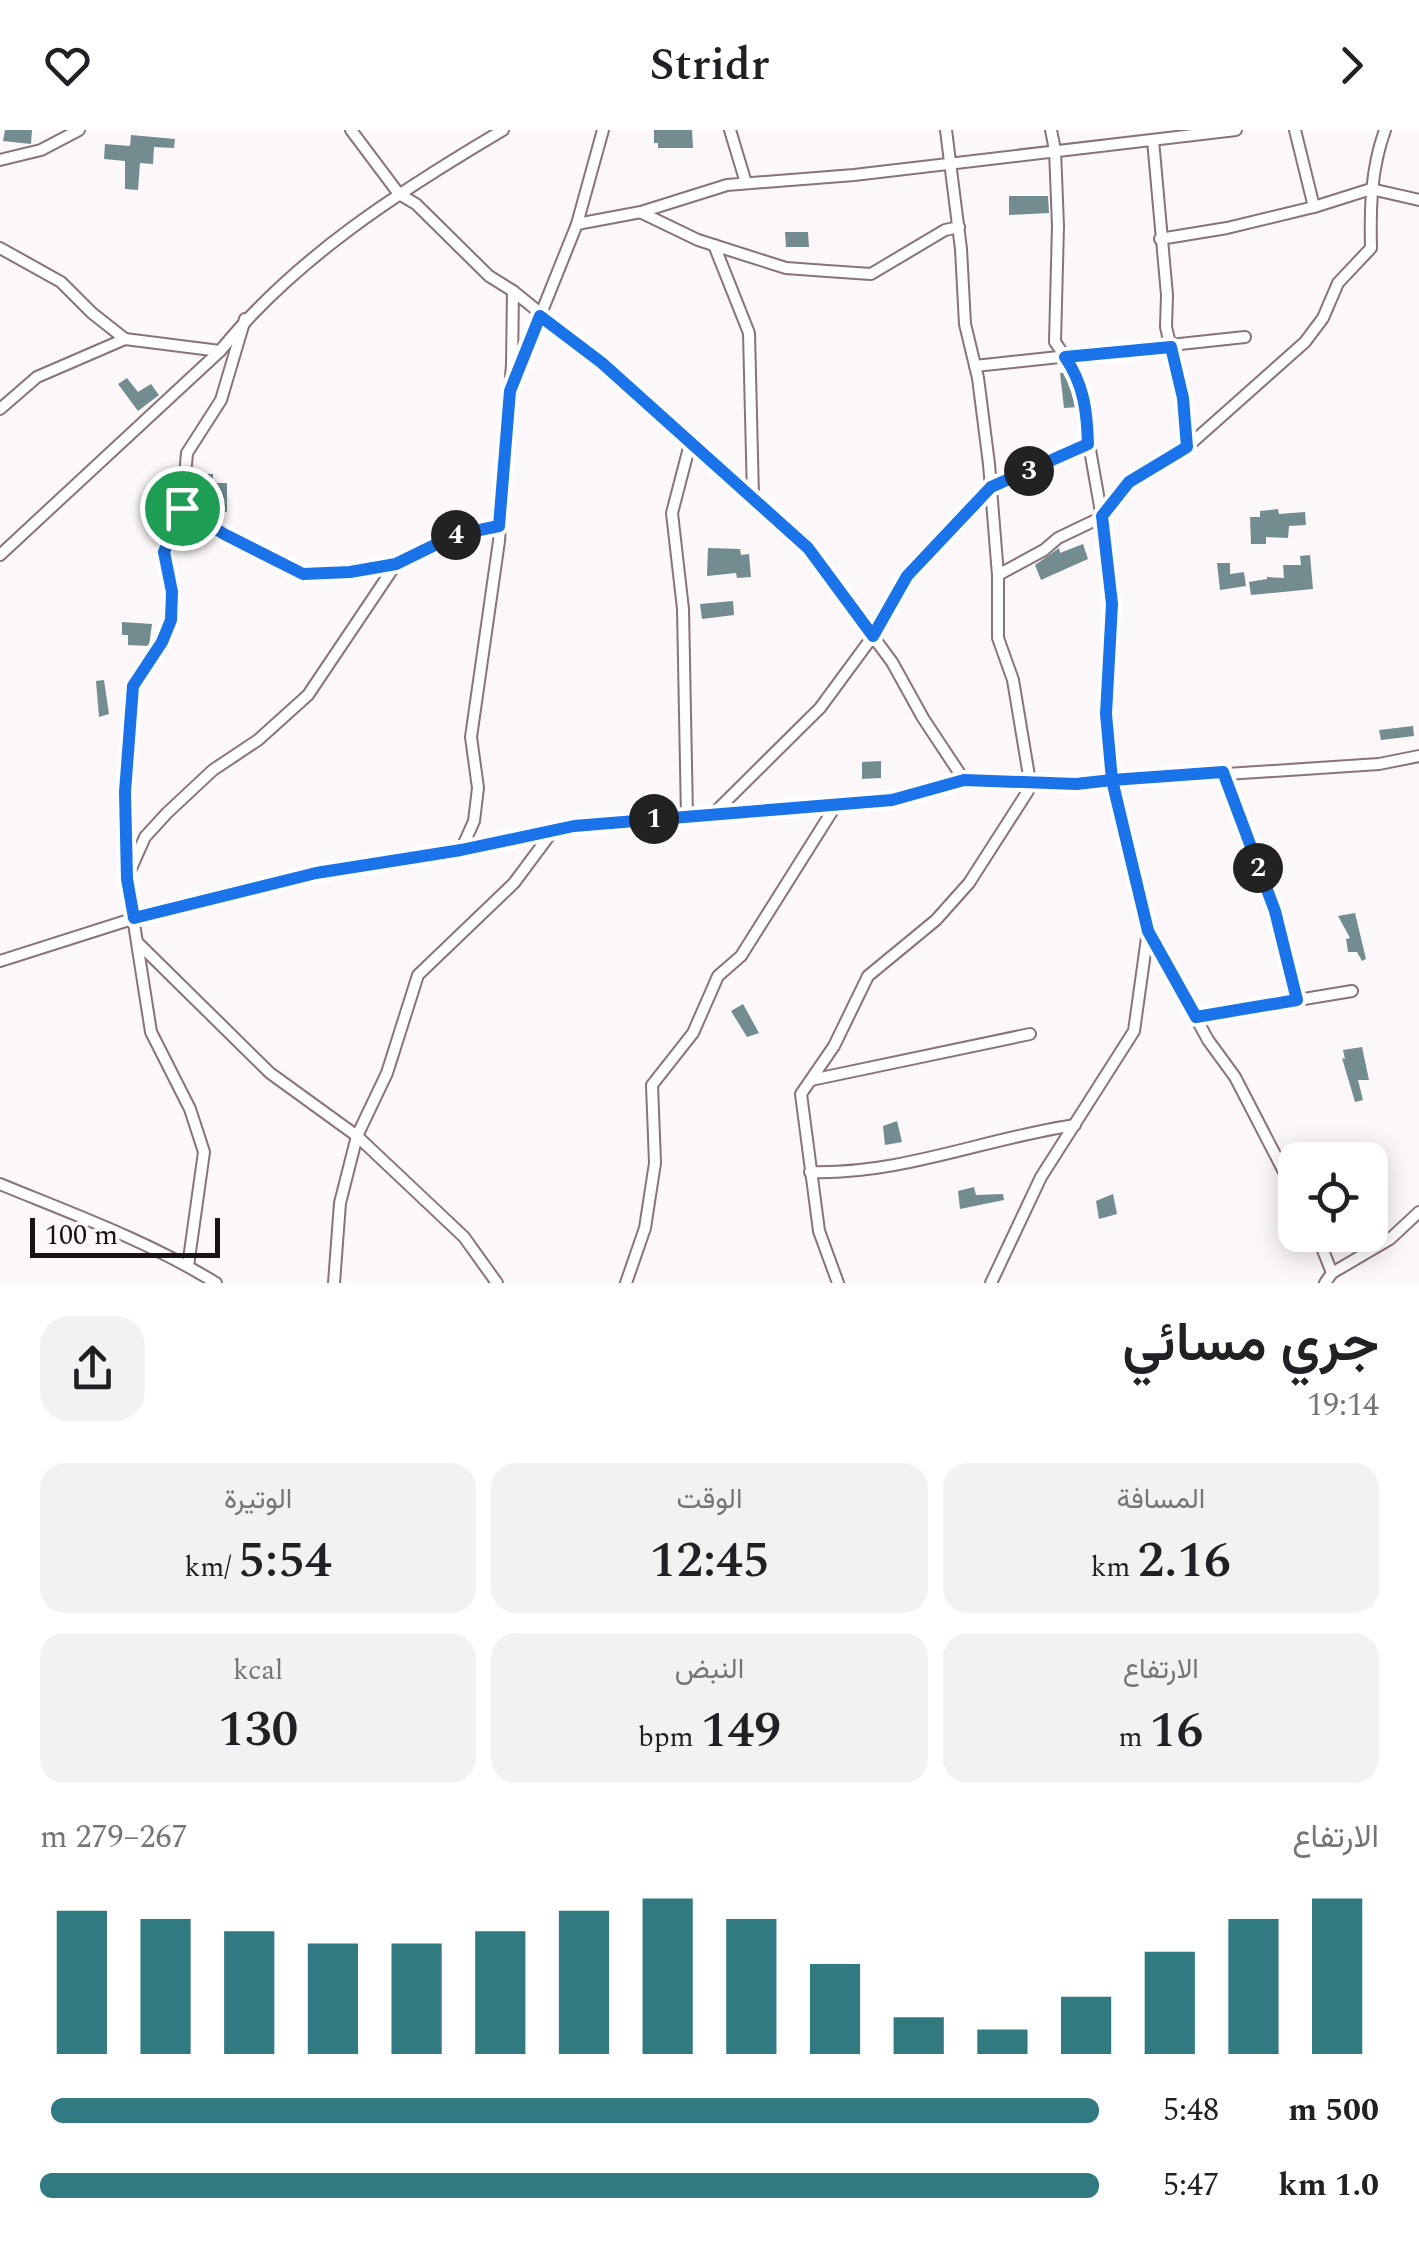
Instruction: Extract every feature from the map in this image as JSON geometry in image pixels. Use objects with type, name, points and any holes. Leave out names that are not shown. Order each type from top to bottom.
[{"type":"street","points":[[0,160],[41,150],[78,130]]},
{"type":"street","points":[[350,130],[399,194],[416,204],[489,276],[602,363],[691,440],[808,548],[892,662],[964,780]]},
{"type":"street","points":[[0,555],[220,350],[246,319],[311,259],[399,194],[503,130]]},
{"type":"street","points":[[510,391],[577,224],[603,130]]},
{"type":"street","points":[[730,130],[746,183]]},
{"type":"street","points":[[838,1283],[819,1231],[800,1094],[834,1046],[868,976],[936,920],[969,883],[1028,792],[1030,782],[1014,680],[998,638],[991,487],[975,366],[965,324],[946,130]]},
{"type":"street","points":[[1050,130],[1055,150],[1058,226],[1055,342],[1077,374],[1086,403],[1088,444],[1102,516],[1112,604],[1106,714],[1112,780],[1148,931],[1235,1077],[1278,1160]]},
{"type":"street","points":[[577,224],[642,212],[727,185],[1236,130]]},
{"type":"street","points":[[1295,130],[1314,207]]},
{"type":"street","points":[[998,575],[1102,516],[1129,482],[1187,447],[1306,342],[1323,318],[1338,282],[1371,248],[1371,189],[1385,130]]},
{"type":"street","points":[[1153,140],[1166,327],[1183,398],[1187,447]]},
{"type":"street","points":[[1160,239],[1227,228],[1371,189],[1419,200]]},
{"type":"street","points":[[642,212],[714,245],[786,268],[871,274],[945,230],[958,227]]},
{"type":"street","points":[[714,245],[749,333],[753,498]]},
{"type":"street","points":[[0,248],[60,282],[92,314],[125,338],[220,350]]},
{"type":"street","points":[[461,850],[474,820],[478,788],[471,737],[499,526],[513,291]]},
{"type":"street","points":[[188,1266],[204,1152],[190,1109],[150,1032],[127,879],[125,792],[133,686],[162,642],[171,620],[172,592],[164,552],[182,508],[187,453],[220,400],[246,319]]},
{"type":"street","points":[[975,366],[1245,337]]},
{"type":"street","points":[[0,409],[36,376],[125,338]]},
{"type":"street","points":[[687,816],[683,609],[672,513],[691,440]]},
{"type":"street","points":[[712,814],[820,708],[873,636],[907,576],[991,487],[1088,444]]},
{"type":"street","points":[[182,508],[303,574],[350,572],[396,564],[455,535],[499,526]]},
{"type":"street","points":[[127,879],[144,837],[167,813],[308,695],[396,564]]},
{"type":"street","points":[[0,961],[134,918],[316,873],[461,850],[574,826],[892,800],[964,780],[1112,780],[1379,764],[1419,756]]},
{"type":"street","points":[[1223,772],[1275,911],[1297,1000]]},
{"type":"street","points":[[626,1283],[645,1228],[655,1163],[652,1085],[693,1032],[718,976],[741,956],[836,805]]},
{"type":"street","points":[[334,1283],[340,1203],[357,1136],[387,1073],[418,976],[514,883],[552,831]]},
{"type":"street","points":[[991,1283],[1041,1177],[1134,1031],[1148,931]]},
{"type":"street","points":[[137,942],[270,1072],[357,1136],[464,1237],[497,1283]]},
{"type":"street","points":[[1196,1017],[1352,991]]},
{"type":"street","points":[[810,1080],[1030,1034]]},
{"type":"street","points":[[810,1172],[849,1174],[1033,1131],[1075,1126]]},
{"type":"street","points":[[0,1184],[113,1229],[216,1283]]},
{"type":"street","points":[[1321,1252],[1329,1278],[1390,1239],[1419,1212]]},
{"type":"building","points":[[5,130],[32,130],[31,144],[3,141]]},
{"type":"building","points":[[654,130],[692,130],[693,148],[658,148]]},
{"type":"building","points":[[131,135],[175,139],[174,148],[154,147],[153,164],[140,163],[138,190],[125,189],[125,161],[104,159],[105,144],[130,146]]},
{"type":"building","points":[[1009,196],[1048,196],[1049,213],[1009,215]]},
{"type":"building","points":[[785,232],[808,232],[809,247],[786,247]]},
{"type":"building","points":[[1060,373],[1069,378],[1078,407],[1064,408]]},
{"type":"building","points":[[127,378],[138,392],[151,384],[159,395],[138,411],[118,384]]},
{"type":"building","points":[[194,474],[213,474],[213,483],[227,483],[227,512],[203,511],[191,503]]},
{"type":"building","points":[[1278,509],[1279,514],[1305,512],[1306,525],[1289,526],[1288,538],[1266,537],[1266,544],[1251,544],[1250,517],[1260,517],[1260,511]]},
{"type":"building","points":[[1083,544],[1088,559],[1041,580],[1035,565],[1059,548],[1060,553]]},
{"type":"building","points":[[708,548],[740,549],[741,555],[749,554],[751,577],[737,578],[736,573],[707,576]]},
{"type":"building","points":[[1310,555],[1313,589],[1251,595],[1249,582],[1284,578],[1283,565],[1301,565],[1300,556]]},
{"type":"building","points":[[1217,563],[1230,563],[1230,574],[1244,572],[1246,586],[1220,590]]},
{"type":"building","points":[[733,601],[734,615],[702,619],[700,604]]},
{"type":"building","points":[[122,622],[152,624],[149,646],[128,645],[128,635],[122,635]]},
{"type":"building","points":[[104,680],[109,714],[99,717],[96,681]]},
{"type":"building","points":[[1413,726],[1414,736],[1381,740],[1379,730]]},
{"type":"building","points":[[881,761],[881,778],[862,779],[862,762]]},
{"type":"building","points":[[1355,913],[1366,959],[1362,961],[1357,952],[1348,952],[1346,939],[1350,938],[1338,916]]},
{"type":"building","points":[[743,1004],[759,1033],[747,1037],[731,1011]]},
{"type":"building","points":[[1362,1047],[1369,1080],[1358,1080],[1363,1100],[1355,1102],[1343,1050]]},
{"type":"building","points":[[897,1121],[902,1142],[885,1145],[883,1126]]},
{"type":"building","points":[[974,1187],[976,1195],[1003,1194],[1004,1200],[960,1209],[958,1191]]},
{"type":"building","points":[[1113,1194],[1117,1214],[1099,1219],[1096,1201]]},
{"type":"route","points":[[182,508],[164,552],[172,592],[171,620],[162,642],[133,686],[125,792],[127,879],[134,918],[316,873],[461,850],[574,826],[892,800],[964,780],[1076,784],[1112,780],[1148,931],[1196,1017],[1297,1000],[1275,911],[1223,772],[1112,780],[1106,714],[1112,604],[1102,516],[1129,482],[1187,447],[1183,398],[1171,347],[1065,357],[1077,374],[1086,403],[1088,444],[991,487],[907,576],[873,636],[808,548],[705,452],[602,363],[540,316],[510,391],[499,526],[455,535],[396,564],[350,572],[303,574],[182,508]]}]
